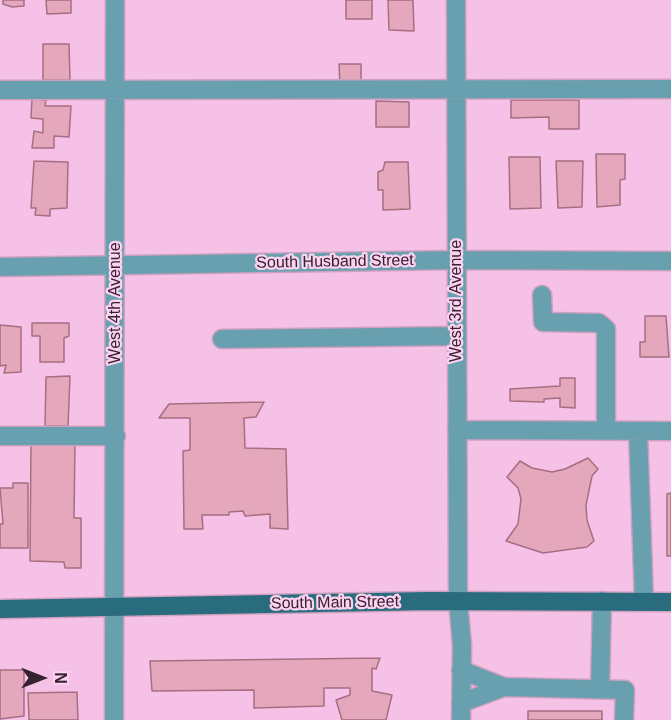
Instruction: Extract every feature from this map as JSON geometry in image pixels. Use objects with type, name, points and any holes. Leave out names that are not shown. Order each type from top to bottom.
[{"type":"main road","name":"South Main Street","points":[[0,609],[458,601],[671,602]]},
{"type":"street","name":"West 4th Avenue","points":[[114,720],[116,607],[115,0]]},
{"type":"street","name":"West 3rd Avenue","points":[[456,0],[456,336],[461,712]]},
{"type":"street","points":[[0,90],[671,89]]},
{"type":"street","name":"South Husband Street","points":[[0,267],[456,260],[671,261]]},
{"type":"street","points":[[543,295],[543,322],[599,323],[606,330],[606,431]]},
{"type":"street","points":[[222,339],[456,336]]},
{"type":"street","points":[[457,429],[671,431]]},
{"type":"street","points":[[638,431],[644,602]]},
{"type":"street","points":[[0,436],[116,436]]},
{"type":"street","points":[[600,689],[602,602]]},
{"type":"street","points":[[461,670],[504,687]]},
{"type":"street","points":[[461,712],[474,696],[504,687],[625,690],[624,720]]},
{"type":"building","points":[[3,0],[24,0],[24,6],[12,7],[3,4]]},
{"type":"building","points":[[46,0],[71,0],[71,13],[47,14]]},
{"type":"building","points":[[346,0],[372,0],[372,19],[346,19]]},
{"type":"building","points":[[388,0],[413,0],[414,31],[389,30]]},
{"type":"building","points":[[43,44],[69,44],[70,80],[43,80]]},
{"type":"building","points":[[339,64],[361,64],[361,85],[340,85]]},
{"type":"building","points":[[32,99],[46,100],[45,106],[71,106],[69,137],[54,136],[54,148],[32,148],[34,131],[43,133],[43,119],[31,118]]},
{"type":"building","points":[[511,100],[579,100],[579,129],[549,129],[549,117],[511,118]]},
{"type":"building","points":[[376,101],[409,102],[409,127],[376,127]]},
{"type":"building","points":[[596,154],[625,154],[625,179],[620,180],[620,205],[597,207]]},
{"type":"building","points":[[509,157],[540,157],[541,208],[510,209]]},
{"type":"building","points":[[34,161],[68,162],[67,208],[50,209],[50,216],[35,215],[36,208],[31,208]]},
{"type":"building","points":[[556,161],[583,161],[582,207],[558,208]]},
{"type":"building","points":[[385,162],[408,162],[410,209],[383,210],[383,190],[378,190],[378,172],[383,170]]},
{"type":"building","points":[[645,316],[666,316],[669,357],[640,357],[640,342],[645,342]]},
{"type":"building","points":[[32,323],[69,323],[69,336],[64,338],[64,362],[40,362],[40,336],[32,336]]},
{"type":"building","points":[[0,325],[21,327],[21,372],[4,373],[6,365],[0,366]]},
{"type":"building","points":[[70,376],[68,426],[45,426],[46,377]]},
{"type":"building","points":[[560,378],[575,378],[575,408],[560,407],[560,398],[544,399],[544,402],[510,401],[510,389],[560,386]]},
{"type":"building","points":[[264,402],[256,417],[244,418],[245,448],[286,449],[288,529],[270,528],[270,514],[245,516],[243,511],[229,512],[229,515],[202,515],[203,529],[184,529],[183,451],[190,450],[190,418],[159,418],[169,404]]},
{"type":"building","points":[[31,441],[75,442],[74,518],[81,518],[81,568],[65,568],[64,562],[30,561]]},
{"type":"building","points":[[588,458],[598,469],[592,476],[586,505],[587,520],[594,541],[587,547],[543,553],[506,541],[518,524],[521,499],[518,488],[507,477],[520,461],[532,468],[552,472],[565,469]]},
{"type":"building","points":[[13,483],[28,483],[28,548],[0,548],[0,524],[3,524],[0,488],[13,488]]},
{"type":"building","points":[[671,493],[671,556],[667,556],[667,494]]},
{"type":"building","points":[[380,658],[376,669],[372,668],[372,691],[392,695],[386,720],[342,720],[336,700],[350,695],[350,688],[324,688],[324,706],[254,708],[254,690],[152,691],[150,661]]},
{"type":"building","points":[[0,670],[24,670],[24,716],[0,719]]},
{"type":"building","points":[[77,692],[78,720],[29,720],[28,693]]},
{"type":"building","points":[[528,711],[602,711],[602,720],[528,720]]}]
